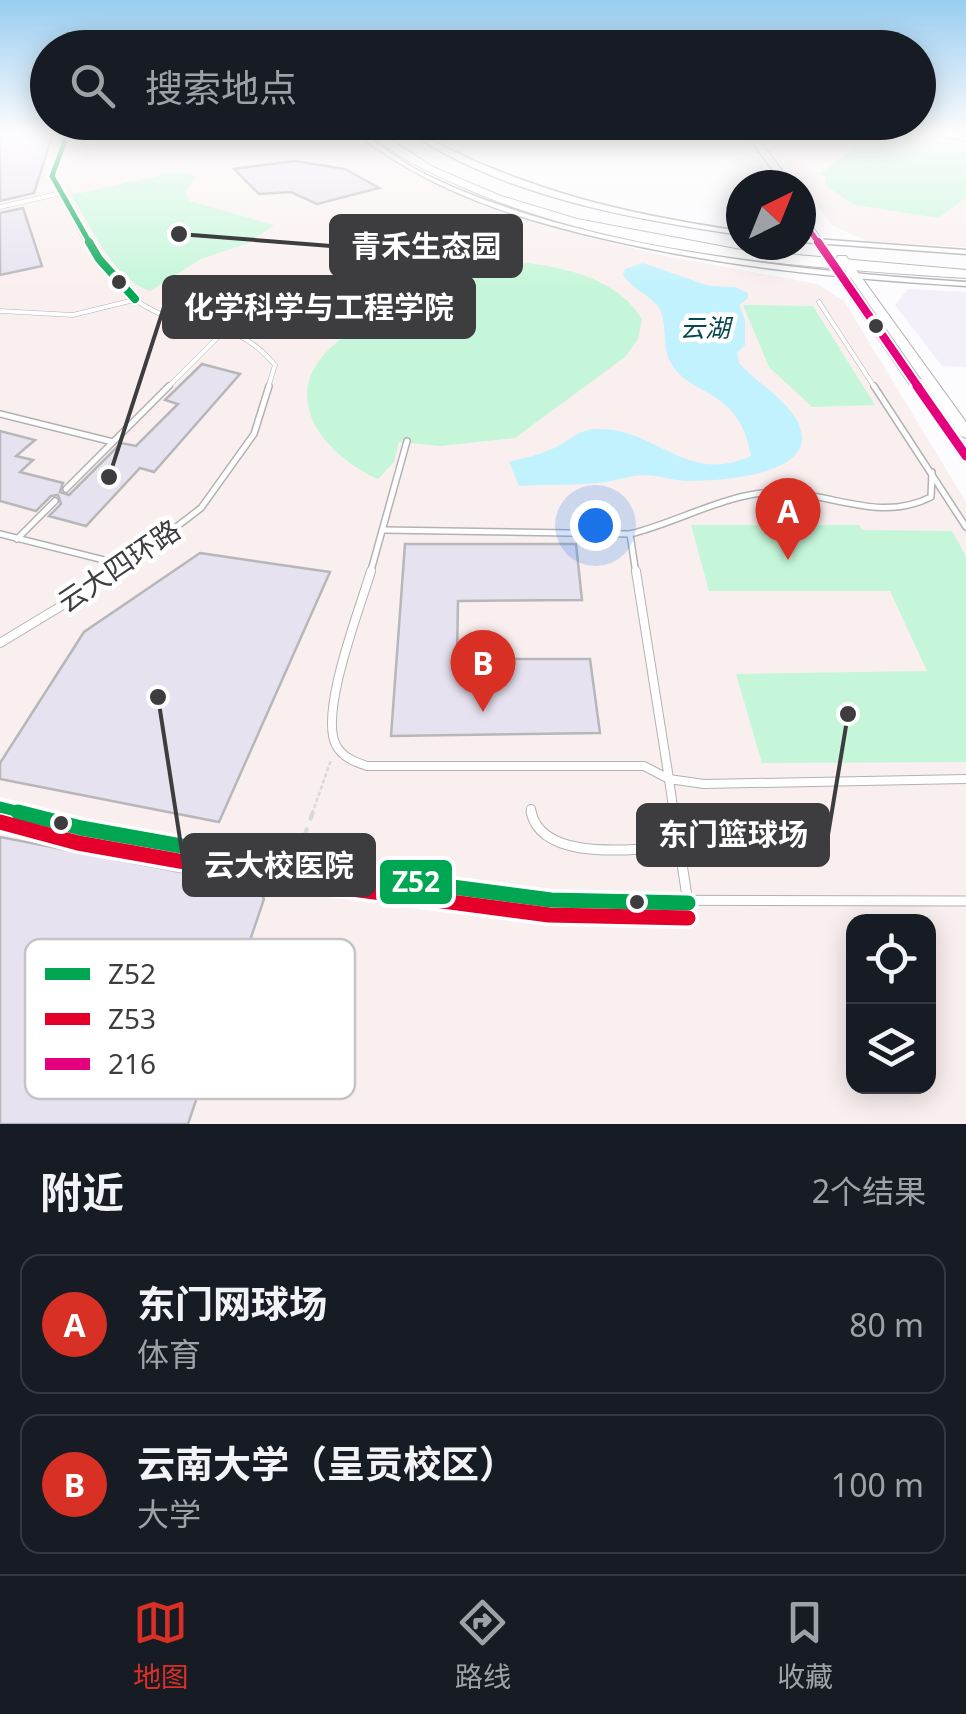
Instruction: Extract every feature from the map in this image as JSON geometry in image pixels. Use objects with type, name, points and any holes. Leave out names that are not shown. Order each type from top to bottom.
[{"type":"main road","points":[[474,185],[536,209],[647,237],[966,274]]},
{"type":"main road","points":[[502,185],[592,213],[726,239]]},
{"type":"main road","points":[[816,226],[966,456]]},
{"type":"main road","points":[[816,236],[966,433]]},
{"type":"main road","points":[[816,255],[836,259],[966,262]]},
{"type":"street","points":[[450,185],[554,223],[674,251],[836,259],[966,252]]},
{"type":"street","points":[[532,185],[636,214],[726,230]]},
{"type":"street","points":[[816,248],[836,259],[966,284]]},
{"type":"lane","points":[[57,185],[122,290],[135,300]]},
{"type":"lane","points":[[0,207],[61,193]]},
{"type":"lane","points":[[0,311],[72,315],[135,300]]},
{"type":"lane","name":"云大四环路","points":[[0,643],[128,566],[202,508],[254,434],[276,365],[260,344],[227,328],[148,309],[135,300]]},
{"type":"lane","points":[[819,302],[966,527]]},
{"type":"lane","points":[[66,489],[227,328]]},
{"type":"lane","points":[[0,414],[113,442]]},
{"type":"lane","points":[[407,441],[331,713],[330,733],[335,749],[349,760],[368,766],[644,766],[669,779],[704,784],[966,779]]},
{"type":"lane","points":[[383,530],[630,534],[664,528],[722,502],[777,492],[815,494],[887,510],[915,508],[931,497],[932,472]]},
{"type":"lane","points":[[17,539],[55,501]]},
{"type":"lane","points":[[0,534],[128,566]]},
{"type":"lane","points":[[630,534],[688,903]]},
{"type":"lane","points":[[0,807],[81,828],[293,866],[551,900],[966,901]]},
{"type":"lane","points":[[531,809],[533,822],[543,836],[561,845],[678,847]]},
{"type":"path","points":[[293,866],[335,749]]},
{"type":"shaded area","points":[[0,185],[442,185],[486,207],[547,227],[661,255],[817,284],[844,301],[966,502],[966,1124],[0,1124]]},
{"type":"shaded area","points":[[816,185],[966,185],[966,247],[867,241],[833,226],[816,204]]},
{"type":"shaded area","points":[[908,289],[966,292],[966,367],[942,366],[895,305]]},
{"type":"green space","points":[[115,185],[190,185],[185,192],[190,201],[274,225],[248,243],[201,259],[150,291],[114,263],[71,195]]},
{"type":"green space","points":[[826,185],[966,185],[966,197],[939,218],[855,205]]},
{"type":"green space","points":[[528,263],[592,279],[632,306],[642,319],[638,339],[625,357],[515,438],[440,446],[399,442],[394,462],[378,479],[351,464],[326,441],[308,404],[308,385],[315,368],[340,339],[448,278],[476,269]]},
{"type":"green space","points":[[743,305],[813,306],[875,405],[812,407],[769,367]]},
{"type":"green space","points":[[691,525],[859,525],[863,530],[952,531],[966,556],[966,762],[762,763],[736,674],[927,671],[890,591],[709,591]]},
{"type":"water","name":"云湖","points":[[643,263],[709,286],[735,287],[748,293],[739,305],[745,320],[745,345],[737,353],[739,363],[791,412],[801,431],[801,446],[778,467],[721,480],[689,481],[643,475],[594,483],[519,486],[509,462],[596,429],[636,436],[689,460],[708,464],[751,456],[736,416],[725,404],[677,372],[669,359],[658,306],[623,275],[625,269]]},
{"type":"building","points":[[0,185],[36,185],[34,193],[0,201]]},
{"type":"building","points":[[250,185],[379,188],[317,204],[291,192],[259,194]]},
{"type":"building","points":[[23,208],[42,266],[0,275],[0,213]]},
{"type":"building","points":[[202,364],[240,374],[154,472],[140,468],[86,526],[49,516],[61,504],[58,495],[51,496],[36,511],[0,501],[0,431],[35,440],[16,456],[33,460],[20,472],[63,483],[60,492],[69,495],[121,443],[136,446],[178,404],[165,400]]},
{"type":"building","points":[[405,544],[576,544],[582,600],[458,601],[457,659],[590,659],[600,733],[391,736]]},
{"type":"building","points":[[200,553],[330,572],[219,822],[0,779],[0,763],[84,632]]},
{"type":"building","points":[[0,837],[257,887],[264,899],[250,939],[25,939],[25,1099],[196,1099],[188,1124],[0,1124]]},
{"type":"transit line","name":"Z52","points":[[57,185],[99,259],[135,299]]},
{"type":"transit line","name":"216","points":[[816,240],[966,456]]},
{"type":"transit line","name":"Z52","points":[[0,807],[81,828],[293,866],[551,900],[688,903]]},
{"type":"transit line","name":"Z53","points":[[0,822],[78,843],[291,881],[549,915],[688,918]]},
{"type":"place","name":"青禾生态园","points":[[179,234]]},
{"type":"place","name":"化学科学与工程学院","points":[[109,477]]},
{"type":"place","name":"东门网球场","points":[[788,560]]},
{"type":"place","name":"云大校医院","points":[[158,697]]},
{"type":"place","name":"云南大学（呈贡校区）","points":[[483,712]]},
{"type":"place","name":"东门篮球场","points":[[848,714]]}]
